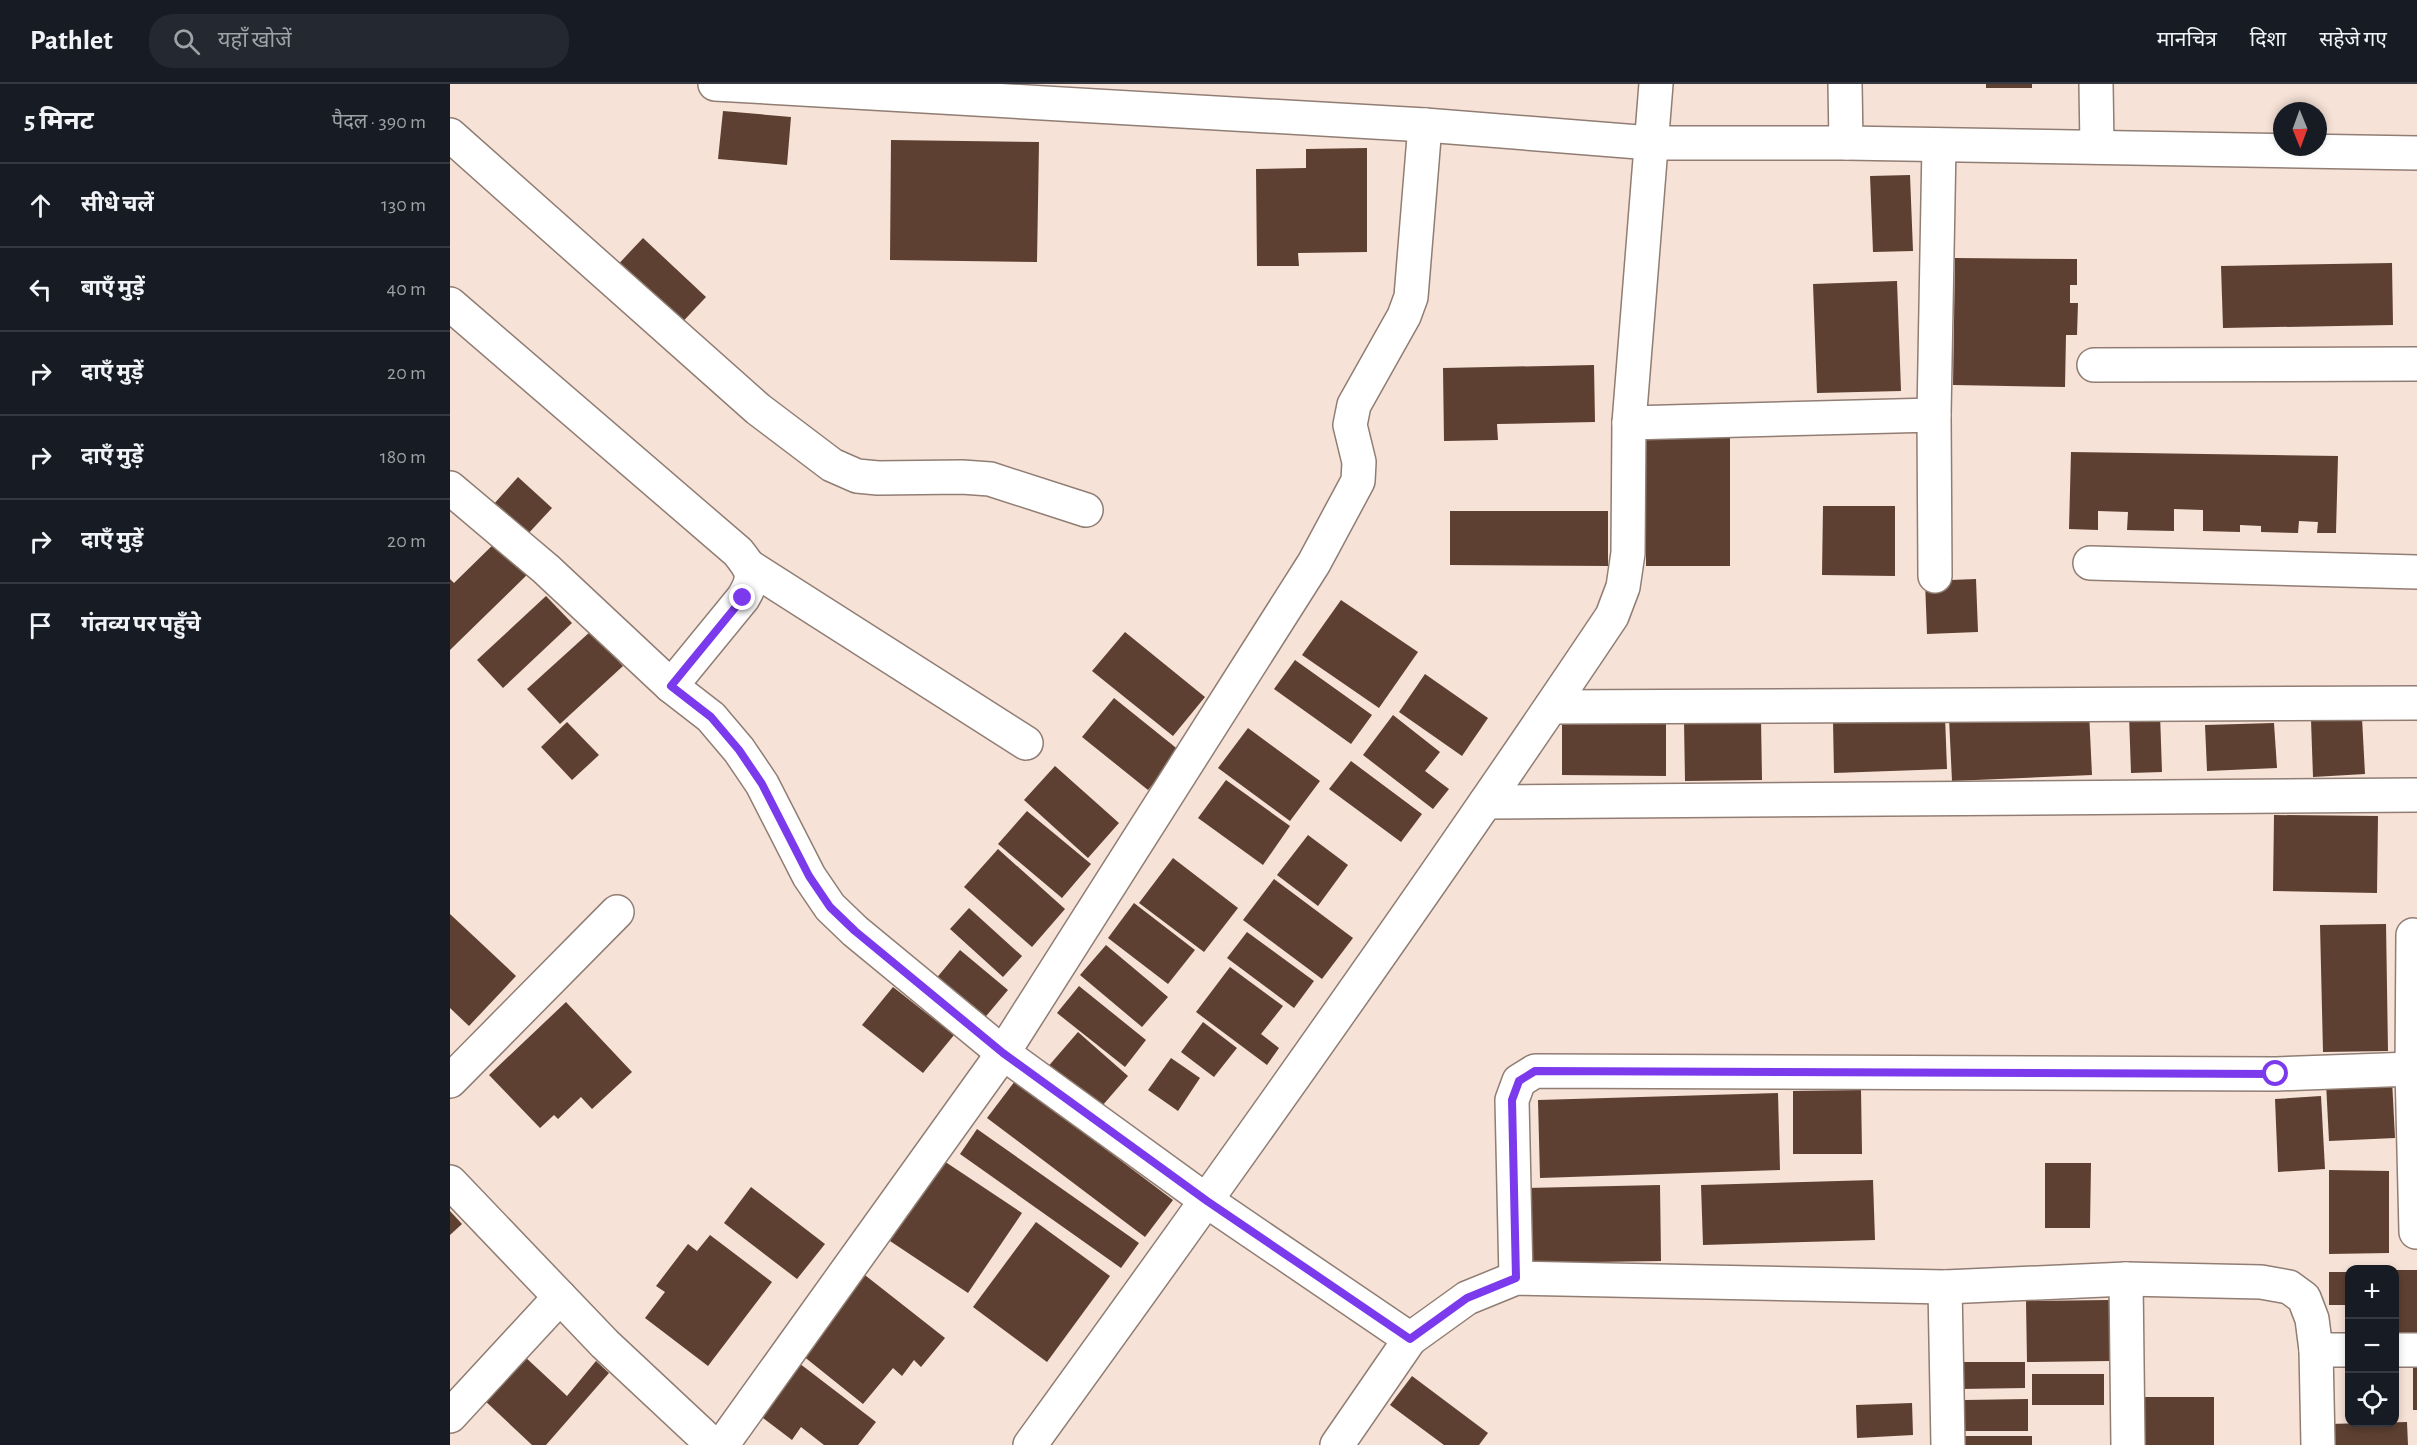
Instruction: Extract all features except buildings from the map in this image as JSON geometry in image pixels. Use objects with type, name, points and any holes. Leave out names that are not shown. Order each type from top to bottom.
[{"type":"street","points":[[715,84],[1425,126],[1651,143],[1846,143],[2417,153]]},
{"type":"street","points":[[1030,1445],[1207,1201],[1486,802],[1612,616],[1623,587],[1628,553],[1629,423],[1656,84]]},
{"type":"street","points":[[1845,84],[1846,143]]},
{"type":"street","points":[[2096,84],[2097,147]]},
{"type":"street","points":[[722,1445],[1003,1053],[1314,563],[1358,481],[1359,462],[1350,425],[1354,405],[1404,316],[1411,297],[1425,126]]},
{"type":"street","points":[[450,135],[758,409],[832,465],[857,476],[878,478],[990,479],[1086,510]]},
{"type":"street","points":[[1935,576],[1934,415],[1939,145]]},
{"type":"street","points":[[450,304],[738,552],[750,567],[1026,743]]},
{"type":"street","points":[[2094,365],[2417,364]]},
{"type":"street","points":[[1629,423],[1934,415]]},
{"type":"street","points":[[450,488],[546,569],[671,686],[711,717],[739,750],[762,784],[809,876],[830,907],[855,931],[1003,1053],[1207,1201],[1410,1339]]},
{"type":"street","points":[[2090,563],[2417,572]]},
{"type":"street","points":[[671,686],[743,598],[752,583],[750,567]]},
{"type":"street","points":[[1551,707],[2417,703]]},
{"type":"street","points":[[1486,802],[2417,795]]},
{"type":"street","points":[[450,1081],[617,912]]},
{"type":"street","points":[[2413,934],[2416,1232]]},
{"type":"street","points":[[1516,1278],[1512,1100],[1519,1081],[1535,1071],[2276,1074],[2415,1069]]},
{"type":"street","points":[[450,1182],[605,1344],[713,1445]]},
{"type":"street","points":[[1337,1445],[1410,1339],[1467,1298],[1516,1278],[1945,1287],[2126,1279],[2261,1282],[2289,1287],[2304,1298],[2312,1319],[2316,1350],[2318,1445]]},
{"type":"street","points":[[2126,1279],[2128,1445]]},
{"type":"street","points":[[1945,1287],[1948,1445]]},
{"type":"street","points":[[450,1416],[560,1297]]},
{"type":"street","points":[[2316,1350],[2345,1350]]},
{"type":"street","points":[[2399,1350],[2417,1350]]},
{"type":"route","points":[[743,598],[671,686],[711,717],[739,750],[762,784],[809,876],[830,907],[855,931],[1003,1053],[1207,1201],[1410,1339],[1467,1298],[1516,1278],[1512,1100],[1519,1081],[1535,1071],[2276,1074]]}]
